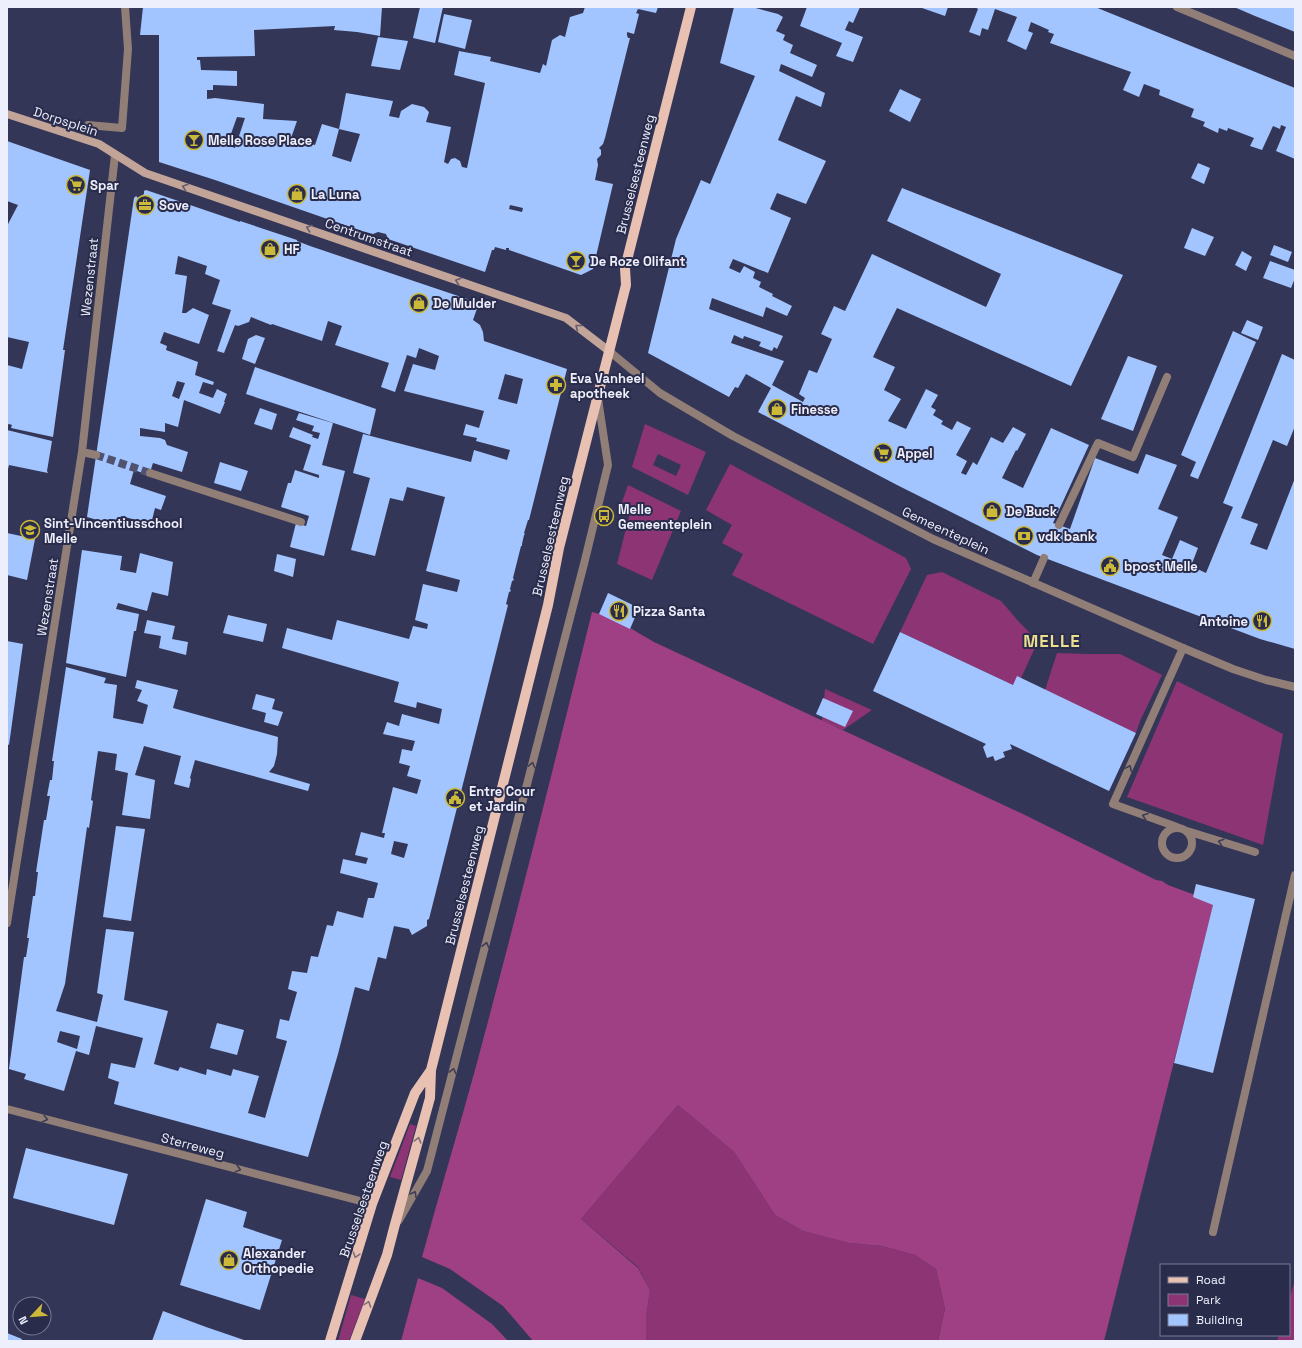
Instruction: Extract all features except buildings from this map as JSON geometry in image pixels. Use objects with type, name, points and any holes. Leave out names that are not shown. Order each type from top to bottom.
[{"type":"main road","name":"Brusselsesteenweg","points":[[355,1341],[387,1255],[430,1098],[431,1070],[546,613],[559,548],[626,285],[625,268],[691,7]]},
{"type":"main road","name":"Dorpsplein","points":[[7,114],[99,144],[115,155]]},
{"type":"main road","name":"Centrumstraat","points":[[115,155],[145,173],[566,318],[609,351]]},
{"type":"main road","name":"Brusselsesteenweg","points":[[330,1341],[372,1204],[415,1094],[431,1070]]},
{"type":"street","points":[[88,125],[122,128],[128,49],[125,7]]},
{"type":"street","points":[[1177,7],[1295,56]]},
{"type":"street","name":"Wezenstraat","points":[[7,923],[82,452],[115,155]]},
{"type":"street","name":"Gemeenteplein","points":[[609,351],[660,393],[733,436],[933,539],[1233,669],[1266,680],[1295,687]]},
{"type":"street","points":[[1059,525],[1098,443],[1133,457],[1167,377]]},
{"type":"street","points":[[394,1228],[427,1171],[585,560],[608,465],[598,397]]},
{"type":"street","points":[[82,452],[96,455]]},
{"type":"street","points":[[150,473],[301,522]]},
{"type":"street","points":[[1033,583],[1044,558]]},
{"type":"street","points":[[1183,648],[1113,804],[1187,831],[1254,852]]},
{"type":"street","points":[[1176,827],[1164,833],[1161,843],[1164,852],[1172,858],[1187,855],[1190,850],[1192,840],[1187,831]]},
{"type":"street","points":[[1212,1232],[1295,875]]},
{"type":"street","name":"Sterreweg","points":[[7,1109],[372,1204]]},
{"type":"green space","points":[[645,424],[706,452],[688,495],[632,467]],"holes":[[[658,454],[681,465],[676,476],[653,465]]]},
{"type":"green space","points":[[730,464],[906,558],[911,569],[873,644],[732,575],[743,554],[722,543],[732,525],[706,510]]},
{"type":"green space","points":[[628,485],[681,511],[652,580],[617,564],[631,509],[621,505]]},
{"type":"green space","points":[[942,572],[1001,601],[1038,641],[1017,687],[900,632],[927,575]]},
{"type":"green space","points":[[1057,653],[1120,654],[1162,675],[1140,721],[1136,733],[1045,690]]},
{"type":"green space","points":[[1177,681],[1283,734],[1263,845],[1127,797]]},
{"type":"green space","points":[[825,689],[872,710],[843,730],[822,721]]},
{"type":"green space","points":[[678,1105],[734,1152],[775,1215],[803,1231],[849,1243],[882,1246],[915,1255],[936,1269],[945,1309],[938,1341],[646,1341],[646,1318],[650,1290],[638,1267],[581,1219]]},
{"type":"green space","points":[[410,1124],[416,1126],[401,1180],[390,1177]]},
{"type":"green space","points":[[1295,1280],[1295,1341],[1277,1341],[1279,1336],[1290,1336],[1290,1297]]},
{"type":"green space","points":[[351,1295],[365,1299],[349,1341],[338,1341]]},
{"type":"shaded area","points":[[592,612],[616,621],[654,642],[1027,816],[1156,880],[1214,902],[1104,1341],[938,1341],[945,1309],[936,1269],[915,1255],[882,1246],[849,1243],[803,1231],[775,1215],[734,1152],[678,1105],[581,1219],[638,1268],[650,1290],[646,1318],[646,1341],[533,1341],[503,1306],[450,1269],[422,1257],[469,1093],[535,841]]},
{"type":"shaded area","points":[[418,1278],[442,1288],[492,1324],[508,1341],[401,1341]]},
{"type":"tunnel","points":[[96,455],[150,473]]},
{"type":"place","name":"Melle Rose Place","points":[[194,140]]},
{"type":"place","name":"Spar","points":[[76,185]]},
{"type":"place","name":"La Luna","points":[[297,194]]},
{"type":"place","name":"Sove","points":[[145,205]]},
{"type":"place","name":"HF","points":[[270,249]]},
{"type":"place","name":"De Roze Olifant","points":[[576,261]]},
{"type":"place","name":"De Mulder","points":[[419,303]]},
{"type":"place","name":"Eva Vanheel apotheek","points":[[556,385]]},
{"type":"place","name":"Finesse","points":[[777,409]]},
{"type":"place","name":"Appel","points":[[883,453]]},
{"type":"place","name":"De Buck","points":[[992,511]]},
{"type":"place","name":"Melle Gemeenteplein","points":[[604,516]]},
{"type":"place","name":"Sint-Vincentiusschool Melle","points":[[30,530]]},
{"type":"place","name":"vdk bank","points":[[1024,536]]},
{"type":"place","name":"bpost Melle","points":[[1110,566]]},
{"type":"place","name":"Pizza Santa","points":[[619,611]]},
{"type":"place","name":"Antoine","points":[[1262,621]]},
{"type":"place","name":"Entre Cour et Jardin","points":[[455,798]]},
{"type":"place","name":"Alexander Orthopedie","points":[[229,1260]]},
{"type":"district","name":"MELLE","points":[[1052,641]]}]
